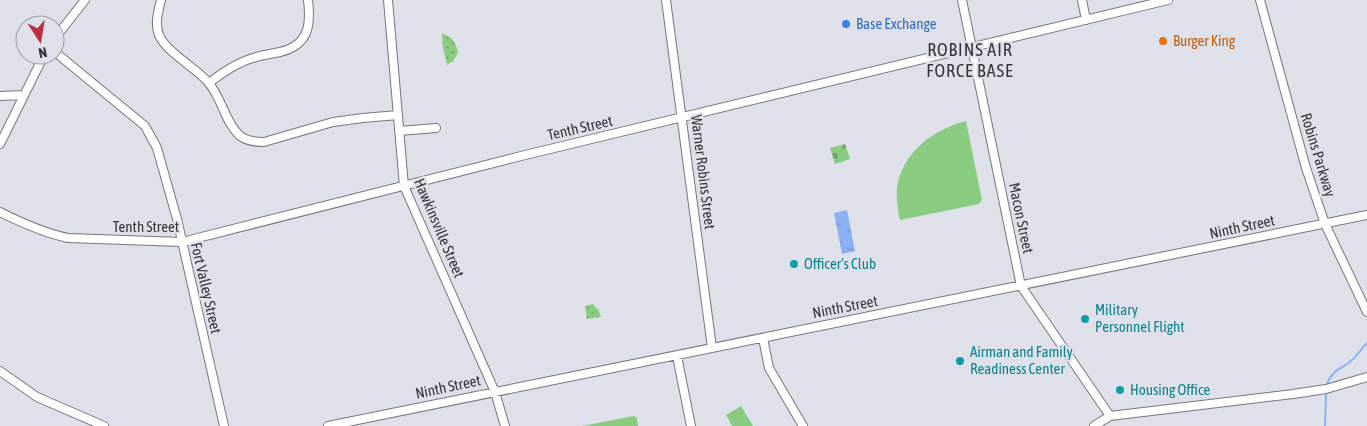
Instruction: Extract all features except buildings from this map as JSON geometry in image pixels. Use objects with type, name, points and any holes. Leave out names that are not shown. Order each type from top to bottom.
[{"type":"street","points":[[65,25],[85,0]]},
{"type":"street","points":[[162,0],[158,10],[157,26],[160,38],[209,82],[219,97],[234,130],[241,137],[254,142],[274,140],[333,122],[398,115]]},
{"type":"street","points":[[209,82],[237,64],[261,55],[287,50],[301,41],[309,27],[308,0]]},
{"type":"street","name":"Hawkinsville Street","points":[[388,0],[404,186],[495,392],[504,426]]},
{"type":"street","name":"Warner Robins Street","points":[[666,0],[712,348]]},
{"type":"street","name":"Macon Street","points":[[962,0],[1021,286],[1110,416]]},
{"type":"street","points":[[1082,0],[1086,20]]},
{"type":"street","name":"Tenth Street","points":[[0,212],[54,236],[182,242],[1168,0]]},
{"type":"street","name":"Robins Parkway","points":[[1260,0],[1306,168],[1325,224],[1367,312]]},
{"type":"street","name":"Fort Valley Street","points":[[65,60],[129,111],[145,126],[152,136],[163,164],[224,426]]},
{"type":"street","points":[[0,144],[39,65]]},
{"type":"street","points":[[0,96],[24,95]]},
{"type":"street","points":[[399,131],[436,128]]},
{"type":"street","name":"Ninth Street","points":[[328,426],[1367,215]]},
{"type":"street","points":[[762,338],[769,368],[803,426]]},
{"type":"street","points":[[677,356],[691,426]]},
{"type":"street","points":[[0,371],[37,397],[104,426]]},
{"type":"street","points":[[1094,426],[1110,416],[1302,393],[1326,389],[1367,377]]},
{"type":"green space","points":[[442,34],[449,36],[453,40],[458,53],[453,61],[447,65],[443,48]]},
{"type":"green space","points":[[966,121],[982,200],[979,204],[900,220],[897,189],[905,164],[921,144],[942,130]]},
{"type":"green space","points":[[845,144],[850,159],[835,164],[830,148]]},
{"type":"green space","points":[[593,304],[601,317],[587,319],[585,306]]},
{"type":"green space","points":[[741,406],[753,426],[732,426],[726,415]]},
{"type":"green space","points":[[634,416],[637,418],[638,426],[582,426]]},
{"type":"water","points":[[847,210],[855,251],[842,254],[834,213]]},
{"type":"waterway","points":[[1327,384],[1332,374],[1352,360],[1367,343]]},
{"type":"waterway","points":[[1325,426],[1326,394]]},
{"type":"place","name":"Base Exchange","points":[[846,24]]},
{"type":"place","name":"Burger King","points":[[1163,41]]},
{"type":"place","name":"Officer's Club","points":[[794,264]]},
{"type":"place","name":"Military Personnel Flight","points":[[1085,319]]},
{"type":"place","name":"Airman and Family Readiness Center","points":[[960,361]]},
{"type":"place","name":"Housing Office","points":[[1120,390]]},
{"type":"district","name":"ROBINS AIR FORCE BASE","points":[[970,60]]}]
